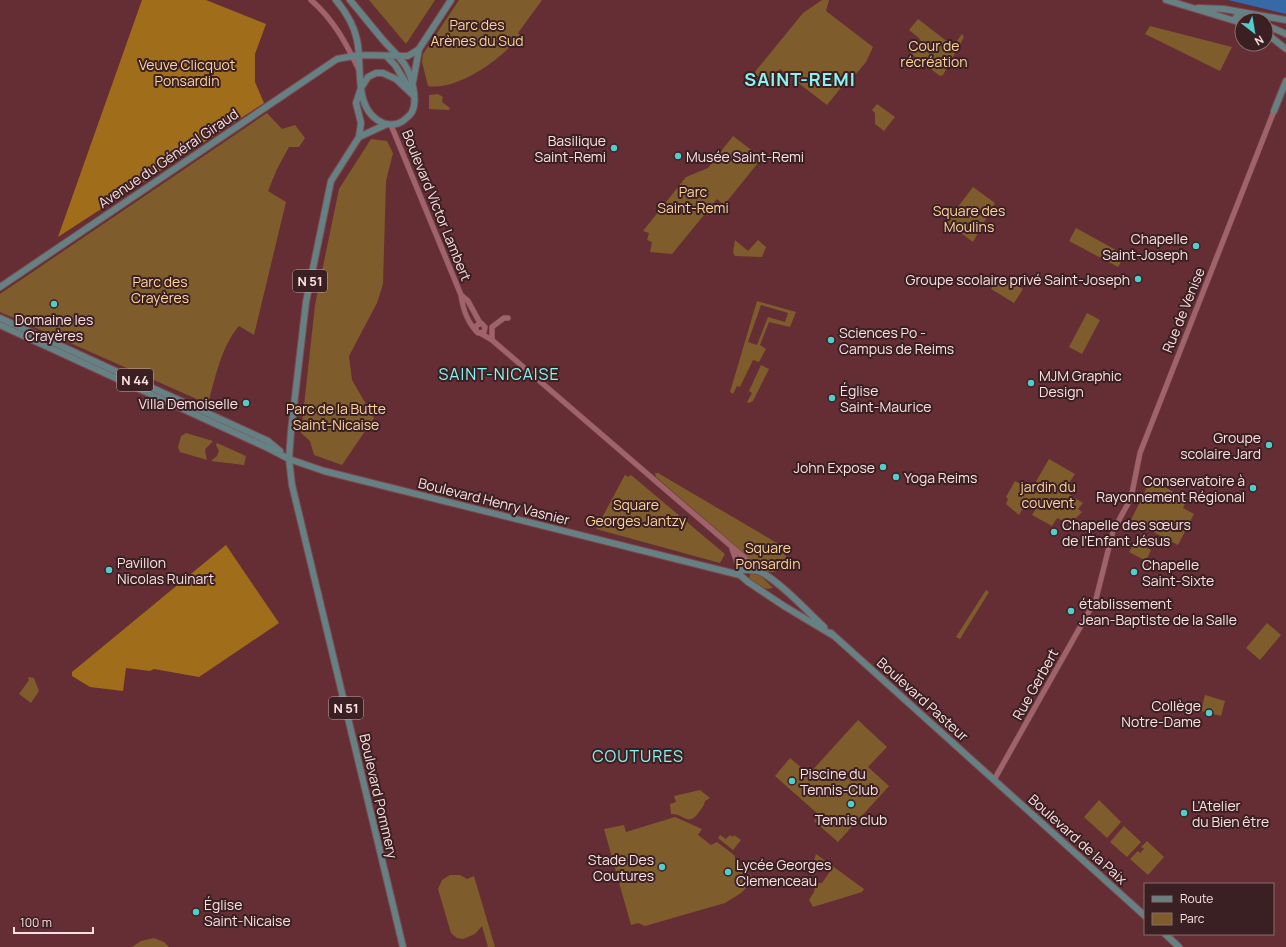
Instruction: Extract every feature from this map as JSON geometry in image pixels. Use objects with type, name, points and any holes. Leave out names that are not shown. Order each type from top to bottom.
[{"type":"main road","points":[[336,0],[352,24],[357,41],[356,55],[360,72],[361,88],[368,111],[374,118],[389,124]]},
{"type":"main road","points":[[350,0],[400,58],[409,73],[414,95],[414,106],[412,112],[401,122],[389,124],[359,137]]},
{"type":"main road","points":[[412,86],[419,49],[451,0]]},
{"type":"main road","points":[[1166,0],[1198,8],[1234,21]]},
{"type":"main road","points":[[1198,8],[1210,8],[1286,20]]},
{"type":"main road","points":[[1210,8],[1225,15],[1234,17]]},
{"type":"main road","points":[[1274,29],[1286,34]]},
{"type":"main road","points":[[1274,39],[1286,49]]},
{"type":"main road","points":[[1274,44],[1286,53]]},
{"type":"main road","points":[[356,55],[400,58],[408,56],[419,49]]},
{"type":"main road","name":"Avenue du Général Giraud","points":[[0,287],[337,59],[356,55]]},
{"type":"main road","points":[[387,57],[395,65],[414,95]]},
{"type":"main road","points":[[359,137],[361,123],[356,103],[361,88],[372,75],[383,73],[395,65],[400,58]]},
{"type":"main road","points":[[383,73],[396,79],[414,95]]},
{"type":"main road","name":"Rue de Venise","points":[[1274,112],[1286,82]]},
{"type":"main road","name":"N 51","points":[[290,459],[306,302],[326,203],[331,181],[359,137]]},
{"type":"main road","name":"Boulevard Henry Vasnier","points":[[0,318],[268,441],[290,459]]},
{"type":"main road","name":"Boulevard Henry Vasnier","points":[[0,325],[270,448],[290,459],[324,471],[740,573],[753,569],[761,572]]},
{"type":"main road","name":"Boulevard Pommery","points":[[290,459],[292,488],[403,947]]},
{"type":"main road","name":"Boulevard Pasteur","points":[[761,572],[777,584],[994,780]]},
{"type":"main road","name":"Boulevard Henry Vasnier","points":[[740,573],[748,582],[784,606]]},
{"type":"main road","name":"Boulevard Pasteur","points":[[784,606],[834,636]]},
{"type":"main road","name":"Boulevard de la Paix","points":[[994,780],[1144,915]]},
{"type":"main road","points":[[1166,935],[1179,947]]},
{"type":"street","points":[[311,0],[323,11],[356,55]]},
{"type":"street","name":"Rue de Venise","points":[[1096,598],[1113,531],[1131,498],[1138,471],[1139,457],[1274,112]]},
{"type":"street","name":"Boulevard Victor Lambert","points":[[389,124],[461,295]]},
{"type":"street","points":[[461,295],[468,301],[480,323],[484,325],[492,340]]},
{"type":"street","points":[[461,295],[465,315],[478,332],[492,340],[761,572]]},
{"type":"street","points":[[492,340],[492,327],[504,318],[508,318]]},
{"type":"street","points":[[478,332],[476,326],[480,323]]},
{"type":"street","points":[[478,332],[484,332],[485,328]]},
{"type":"street","points":[[732,548],[740,573]]},
{"type":"street","name":"Rue Gerbert","points":[[994,780],[1096,598]]},
{"type":"green space","name":"Veuve Clicquot Ponsardin","points":[[142,0],[206,0],[266,24],[255,54],[255,82],[264,103],[58,237]]},
{"type":"green space","points":[[369,0],[435,0],[406,44]]},
{"type":"green space","name":"Parc des Arènes du Sud","points":[[459,0],[542,0],[518,33],[520,35],[513,44],[492,63],[466,78],[453,83],[440,86],[428,86],[422,62],[423,54]]},
{"type":"green space","points":[[822,0],[829,0],[826,11],[873,47],[866,62],[856,74],[853,73],[827,105],[780,69],[767,84],[754,73],[803,13]]},
{"type":"green space","name":"Cour de récréation","points":[[918,19],[953,46],[962,34],[964,37],[943,75],[940,76],[910,53],[922,43],[919,38],[909,30]]},
{"type":"green space","points":[[1150,26],[1232,47],[1220,71],[1145,34]]},
{"type":"green space","points":[[438,94],[443,97],[442,102],[450,108],[449,110],[429,109],[429,95]]},
{"type":"green space","points":[[877,104],[895,117],[884,131],[875,124],[875,113],[872,110]]},
{"type":"green space","name":"Parc des Crayères","points":[[267,113],[282,129],[295,125],[305,138],[299,147],[289,147],[277,169],[268,191],[286,202],[254,335],[239,326],[233,334],[219,364],[208,404],[0,312],[0,294]]},
{"type":"green space","name":"Parc Saint-Remi","points":[[733,136],[762,158],[724,205],[717,199],[672,254],[650,252],[652,242],[647,240],[649,233],[643,231],[686,177],[708,168]]},
{"type":"green space","name":"Parc de la Butte Saint-Nicaise","points":[[371,139],[387,141],[393,153],[386,181],[383,284],[377,303],[349,356],[352,380],[374,418],[342,465],[314,455],[310,441],[301,433],[315,305],[339,189]]},
{"type":"green space","name":"Square des Moulins","points":[[973,187],[995,203],[973,242],[950,225],[948,226],[945,224]]},
{"type":"green space","points":[[1076,228],[1125,255],[1118,267],[1069,241]]},
{"type":"green space","points":[[735,240],[748,251],[758,240],[766,247],[762,257],[735,256],[733,253]]},
{"type":"green space","points":[[1000,275],[1023,289],[1014,303],[991,289]]},
{"type":"green space","points":[[757,301],[796,312],[790,327],[769,322],[760,345],[766,349],[759,362],[753,360],[740,387],[737,386],[733,394],[730,392]],"holes":[[[761,305],[788,313],[785,322],[768,317],[757,345],[748,342]]]},
{"type":"green space","points":[[1087,313],[1100,320],[1082,354],[1069,347]]},
{"type":"green space","points":[[761,365],[769,369],[753,401],[749,403],[747,402],[752,393],[749,391]]},
{"type":"green space","points":[[186,433],[213,441],[205,452],[207,460],[180,452],[178,447],[181,436]]},
{"type":"green space","points":[[217,443],[246,456],[244,465],[211,461],[217,456],[219,451],[216,445]]},
{"type":"green space","name":"jardin du couvent","points":[[1049,459],[1075,474],[1064,491],[1083,503],[1078,509],[1082,512],[1070,524],[1057,518],[1052,526],[1032,515],[1037,507],[1027,502],[1019,515],[1006,504],[1008,499],[1006,497],[1015,481],[1031,490]]},
{"type":"green space","name":"Square Georges Jantzy","points":[[627,471],[625,475],[628,477],[631,475],[725,554],[720,563],[596,529]]},
{"type":"green space","name":"Square Ponsardin","points":[[655,473],[658,473],[777,543],[783,549],[786,556],[786,561],[782,568],[775,572],[762,569],[656,477]]},
{"type":"green space","points":[[1151,479],[1187,500],[1183,508],[1194,514],[1178,545],[1131,520]]},
{"type":"green space","points":[[1135,542],[1151,550],[1146,561],[1129,552]]},
{"type":"green space","points":[[226,545],[279,623],[199,677],[154,669],[150,671],[126,668],[123,691],[90,687],[72,676],[72,672]]},
{"type":"green space","points":[[758,573],[773,588],[766,589],[754,583],[749,579],[750,574]]},
{"type":"green space","points":[[986,590],[989,592],[960,639],[956,637]]},
{"type":"green space","points":[[1267,623],[1281,635],[1260,660],[1246,648]]},
{"type":"green space","points":[[28,677],[34,678],[39,691],[31,703],[19,694],[29,680]]},
{"type":"green space","points":[[1205,695],[1225,701],[1221,716],[1201,711]]},
{"type":"green space","name":"Tennis club","points":[[858,720],[887,747],[868,767],[889,786],[838,842],[814,821],[819,815],[775,776],[790,758],[809,774]]},
{"type":"green space","points":[[700,790],[710,798],[705,801],[703,807],[695,817],[692,819],[686,819],[675,814],[671,814],[670,804],[676,802],[674,796]]},
{"type":"green space","points":[[1099,800],[1121,822],[1107,838],[1084,817]]},
{"type":"green space","points":[[675,817],[702,829],[698,835],[711,845],[717,842],[734,855],[737,863],[755,879],[741,893],[725,903],[645,926],[638,923],[631,925],[604,829],[624,825],[626,832]]},
{"type":"green space","points":[[1124,826],[1141,842],[1127,857],[1110,842]]},
{"type":"green space","points":[[720,835],[726,839],[730,835],[733,837],[734,835],[741,840],[733,850],[718,838]]},
{"type":"green space","points":[[1147,841],[1164,857],[1148,875],[1130,859],[1138,851],[1140,853],[1144,849],[1141,847]]},
{"type":"green space","points":[[816,854],[864,889],[862,892],[813,907],[809,900],[814,892],[816,883],[822,883],[831,870],[825,866],[820,870],[813,864]]},
{"type":"green space","points":[[450,875],[460,875],[467,879],[474,876],[495,947],[488,947],[482,926],[475,934],[463,939],[457,938],[451,933],[438,889],[442,880]]},
{"type":"green space","points":[[154,938],[164,942],[169,947],[132,947],[141,941]]},
{"type":"water","points":[[1228,0],[1286,0],[1286,14]]},
{"type":"place","name":"Basilique Saint-Remi","points":[[614,148]]},
{"type":"place","name":"Musée Saint-Remi","points":[[678,156]]},
{"type":"place","name":"Chapelle Saint-Joseph","points":[[1196,246]]},
{"type":"place","name":"Groupe scolaire privé Saint-Joseph","points":[[1138,279]]},
{"type":"place","name":"Domaine les Crayères","points":[[54,304]]},
{"type":"place","name":"Sciences Po - Campus de Reims","points":[[831,340]]},
{"type":"place","name":"MJM Graphic Design","points":[[1031,383]]},
{"type":"place","name":"Église Saint-Maurice","points":[[832,398]]},
{"type":"place","name":"Villa Demoiselle","points":[[246,403]]},
{"type":"place","name":"Groupe scolaire Jard","points":[[1269,445]]},
{"type":"place","name":"John Expose","points":[[883,467]]},
{"type":"place","name":"Yoga Reims","points":[[896,477]]},
{"type":"place","name":"Conservatoire à Rayonnement Régional","points":[[1253,488]]},
{"type":"place","name":"Chapelle des sœurs de l'Enfant Jésus","points":[[1054,532]]},
{"type":"place","name":"Pavillon Nicolas Ruinart","points":[[109,570]]},
{"type":"place","name":"Chapelle Saint-Sixte","points":[[1134,572]]},
{"type":"place","name":"établissement Jean-Baptiste de la Salle","points":[[1071,611]]},
{"type":"place","name":"Collège Notre-Dame","points":[[1209,713]]},
{"type":"place","name":"Piscine du Tennis-Club","points":[[792,781]]},
{"type":"place","name":"Tennis club","points":[[851,804]]},
{"type":"place","name":"L'Atelier du Bien être","points":[[1184,813]]},
{"type":"place","name":"Stade Des Coutures","points":[[662,867]]},
{"type":"place","name":"Lycée Georges Clemenceau","points":[[728,872]]},
{"type":"place","name":"Église Saint-Nicaise","points":[[196,912]]},
{"type":"district","name":"SAINT-REMI","points":[[800,79]]},
{"type":"district","name":"SAINT-NICAISE","points":[[499,374]]},
{"type":"district","name":"COUTURES","points":[[638,756]]}]
